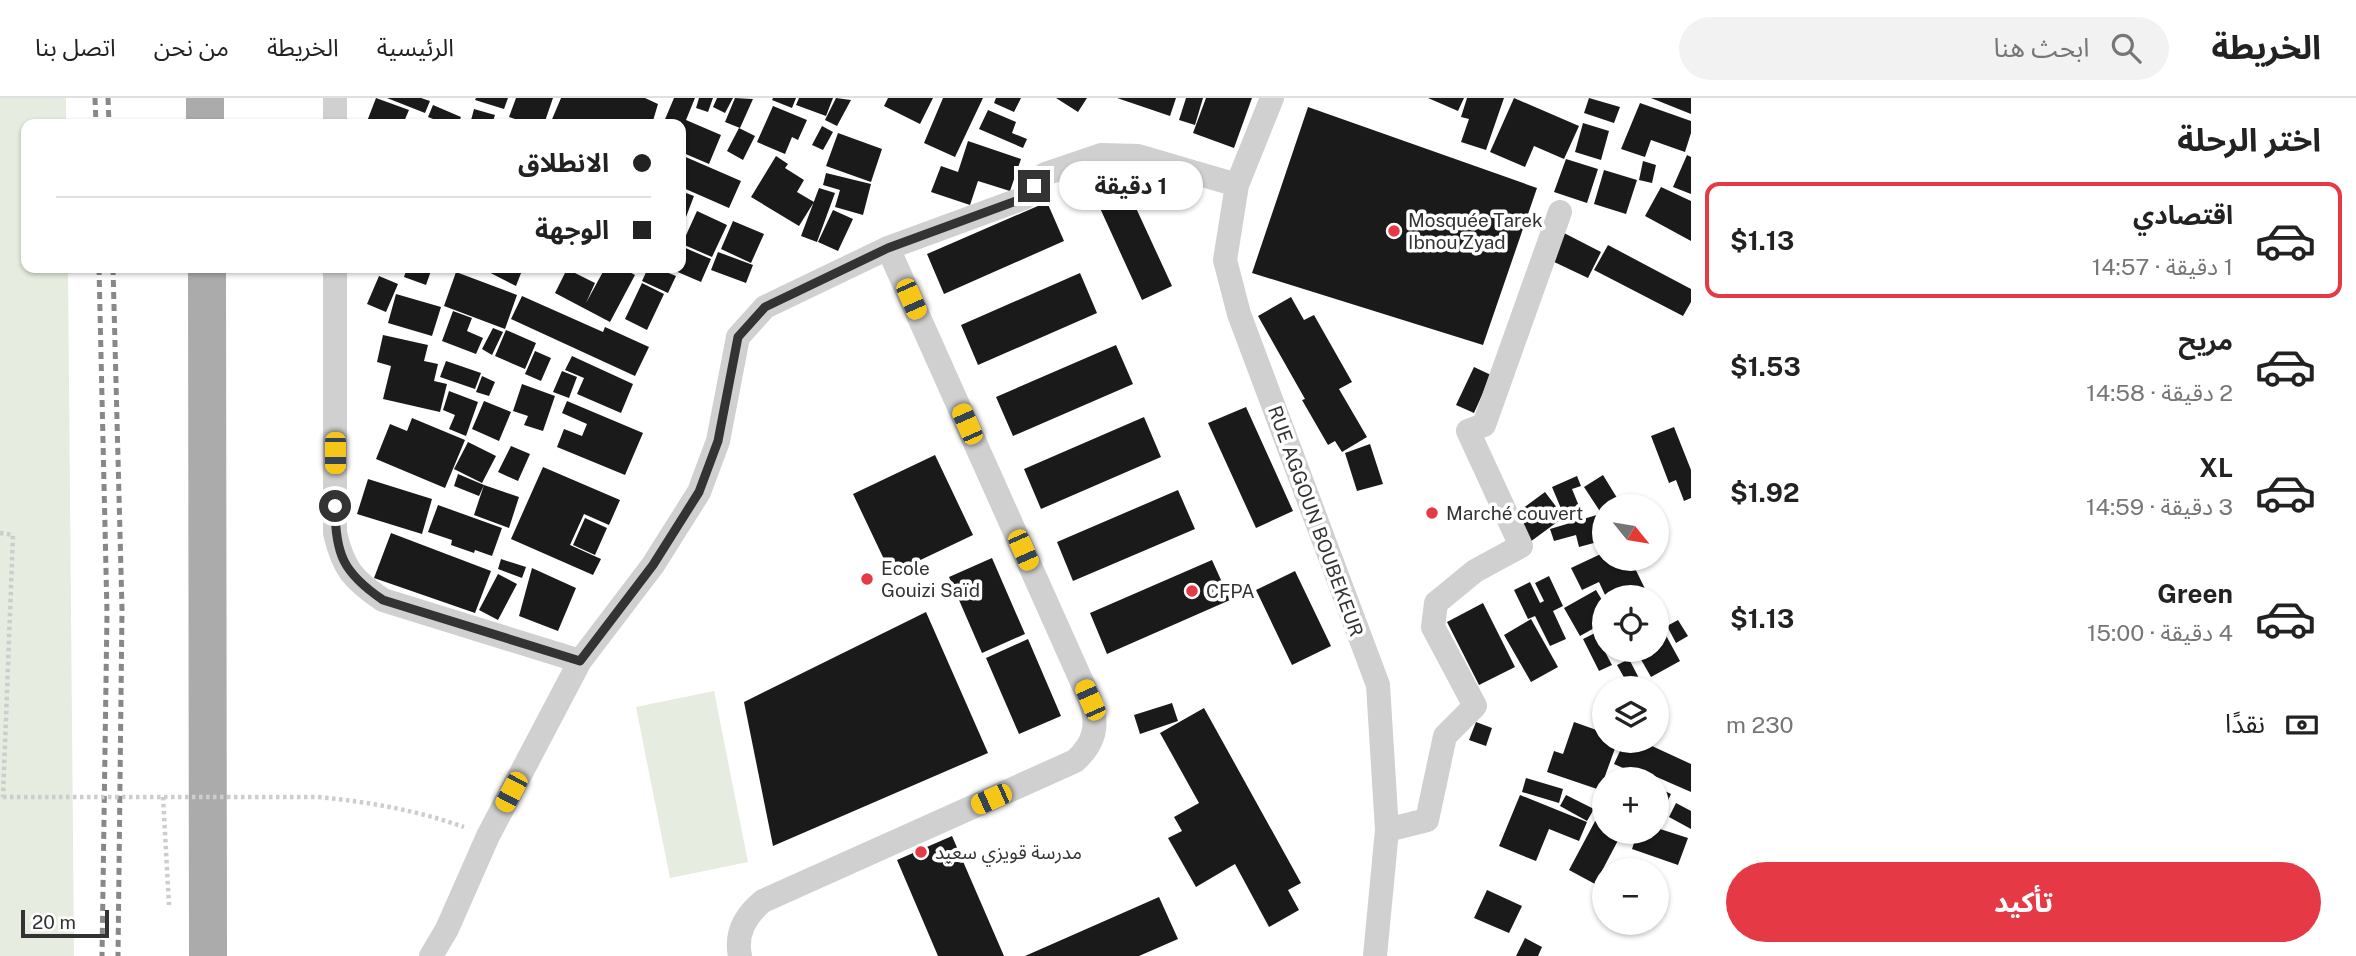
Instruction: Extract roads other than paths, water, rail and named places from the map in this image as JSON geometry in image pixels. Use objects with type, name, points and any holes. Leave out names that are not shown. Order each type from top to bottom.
[{"type":"main road","points":[[205,98],[205,119]]},
{"type":"main road","points":[[206,273],[208,956]]},
{"type":"street","points":[[335,98],[335,119]]},
{"type":"street","name":"RUE AGGOUN BOUBEKEUR","points":[[1272,98],[1237,185],[1225,260],[1239,314],[1378,685],[1387,831],[1375,956]]},
{"type":"street","points":[[431,956],[447,929],[488,836],[580,661],[653,565],[699,492],[718,441],[738,337],[765,307],[888,248],[1024,198],[1045,174],[1101,155],[1138,156],[1237,185]]},
{"type":"street","points":[[1387,831],[1427,820],[1445,736],[1475,706],[1433,626],[1436,603],[1475,571],[1521,546],[1468,431],[1484,425],[1560,212]]},
{"type":"street","points":[[740,956],[739,937],[743,923],[751,911],[763,901],[1075,761],[1092,740],[1096,727],[1090,700],[888,248]]},
{"type":"street","points":[[335,273],[335,533],[341,559],[358,583],[383,600],[580,661]]},
{"type":"railway","points":[[95,98],[96,119]]},
{"type":"railway","points":[[108,98],[109,119]]},
{"type":"railway","points":[[99,273],[107,613],[102,956]]},
{"type":"railway","points":[[113,273],[122,609],[118,956]]},
{"type":"place","name":"Mosquée Tarek Ibnou Zyad","points":[[1394,231]]},
{"type":"place","name":"Marché couvert","points":[[1432,513]]},
{"type":"place","name":"Ecole Gouizi Saïd","points":[[867,579]]},
{"type":"place","name":"CFPA","points":[[1192,591]]},
{"type":"place","name":"مدرسة قويزي سعيد","points":[[921,852]]}]
